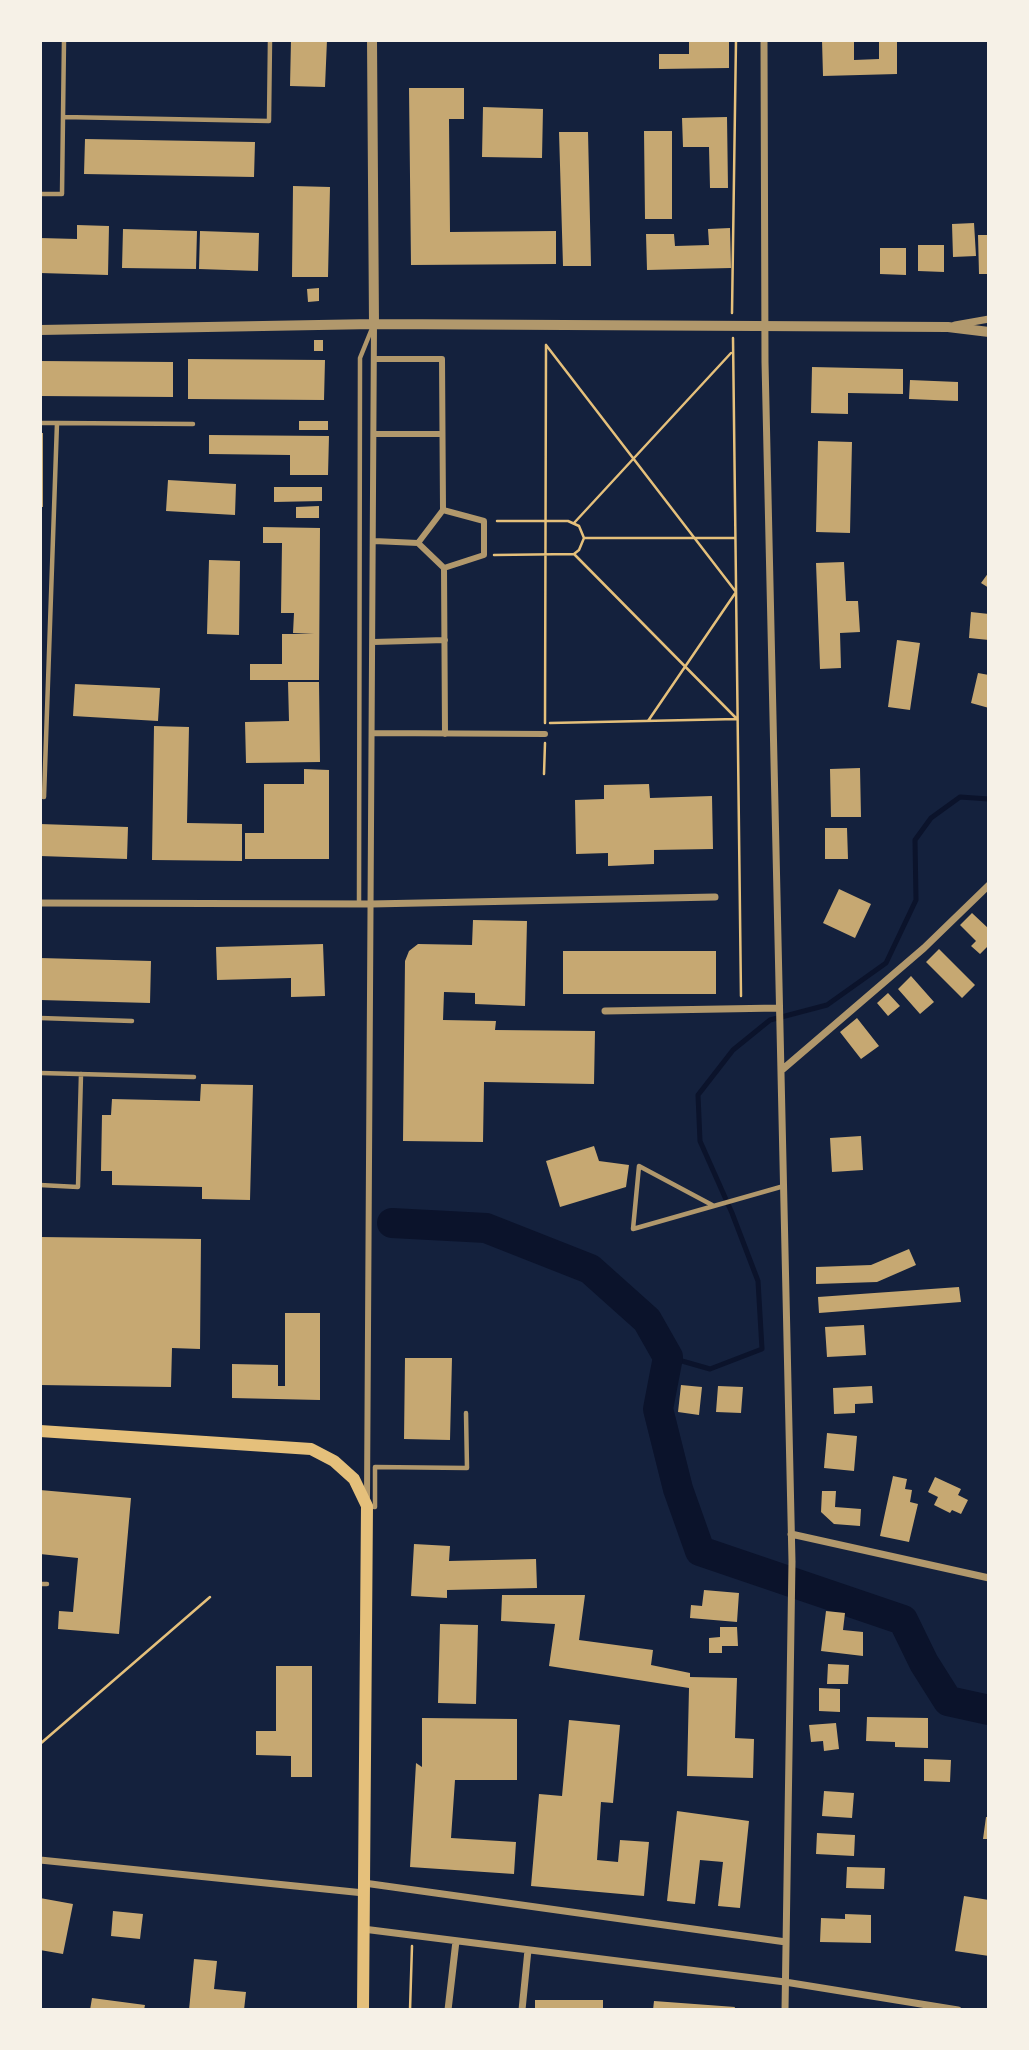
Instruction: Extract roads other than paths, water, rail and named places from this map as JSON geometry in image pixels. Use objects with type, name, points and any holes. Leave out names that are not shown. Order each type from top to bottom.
[{"type":"main road","points":[[40,1431],[311,1449],[334,1461],[354,1479],[367,1506],[363,2010]]},
{"type":"street","points":[[367,1506],[375,434],[372,40]]},
{"type":"street","points":[[764,40],[764,326],[779,1008],[783,1069],[792,1561],[785,2010]]},
{"type":"street","points":[[948,327],[989,319]]},
{"type":"street","points":[[40,330],[374,324],[948,327],[989,332]]},
{"type":"street","points":[[375,359],[442,359],[443,510],[418,543]]},
{"type":"street","points":[[375,434],[442,435]]},
{"type":"street","points":[[443,510],[484,521],[484,555],[444,568]]},
{"type":"street","points":[[374,541],[418,543],[444,568],[445,734]]},
{"type":"street","points":[[373,642],[445,640]]},
{"type":"street","points":[[372,733],[545,734]]},
{"type":"street","points":[[783,1069],[924,948],[989,885]]},
{"type":"street","points":[[40,903],[371,904],[715,897]]},
{"type":"street","points":[[605,1012],[779,1008]]},
{"type":"street","points":[[791,1535],[989,1578]]},
{"type":"street","points":[[40,1860],[364,1888],[786,1942]]},
{"type":"street","points":[[363,1929],[785,1982],[958,2010]]},
{"type":"street","points":[[447,2010],[456,1941]]},
{"type":"street","points":[[522,2010],[528,1950]]},
{"type":"lane","points":[[40,194],[62,194],[64,40]]},
{"type":"lane","points":[[63,117],[270,121],[270,40]]},
{"type":"lane","points":[[359,904],[360,358],[374,324]]},
{"type":"lane","points":[[40,423],[193,424]]},
{"type":"lane","points":[[40,796],[44,797],[57,423]]},
{"type":"lane","points":[[40,1018],[132,1021]]},
{"type":"lane","points":[[40,1073],[194,1077]]},
{"type":"lane","points":[[40,1185],[78,1187],[81,1074]]},
{"type":"lane","points":[[714,1206],[639,1166],[633,1229],[714,1206],[785,1185]]},
{"type":"lane","points":[[367,1506],[375,1507],[375,1466],[467,1468],[466,1413]]},
{"type":"lane","points":[[40,1584],[47,1584]]},
{"type":"waterway","points":[[668,1357],[710,1369],[762,1349],[758,1281],[700,1141],[698,1095],[733,1050],[770,1020],[827,1005],[886,963],[916,900],[915,840],[931,818],[960,797],[989,799]]},
{"type":"waterway","points":[[392,1223],[486,1228],[590,1269],[647,1320],[668,1357],[658,1409],[678,1489],[700,1551],[903,1620],[924,1663],[948,1701],[989,1710]]}]
